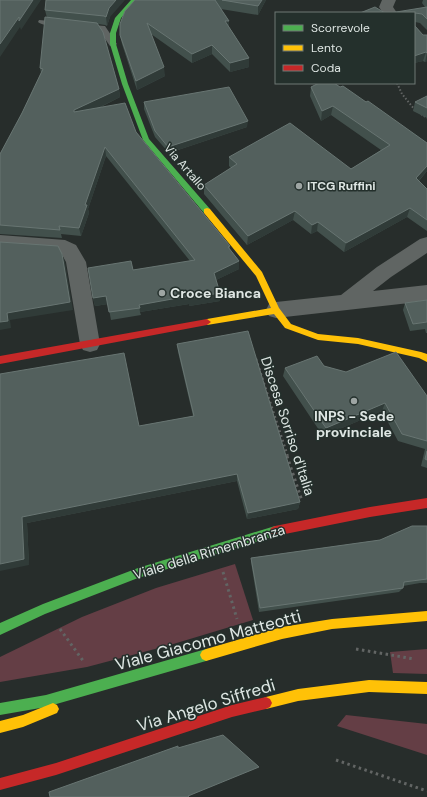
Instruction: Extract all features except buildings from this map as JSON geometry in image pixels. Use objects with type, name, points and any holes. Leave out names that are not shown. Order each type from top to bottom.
[{"type":"street","name":"Via Artallo","points":[[134,0],[118,18],[113,33],[112,44],[146,140],[259,274],[276,310]]},
{"type":"street","points":[[389,0],[386,7],[389,12]]},
{"type":"street","points":[[0,242],[65,247],[68,250],[76,262],[90,344]]},
{"type":"street","points":[[344,304],[384,272],[427,244]]},
{"type":"street","points":[[0,360],[276,310],[344,304],[427,293]]},
{"type":"street","points":[[276,310],[288,326],[318,337],[358,341],[421,355],[427,358]]},
{"type":"street","name":"Viale della Rimembranza","points":[[0,629],[43,608],[138,573],[286,528],[427,503]]},
{"type":"street","name":"Viale Giacomo Matteotti","points":[[0,709],[46,701],[282,633],[332,624],[427,616]]},
{"type":"street","points":[[0,727],[23,721],[130,678]]},
{"type":"street","name":"Via Angelo Siffredi","points":[[0,784],[56,770],[232,711],[298,695],[369,686],[427,688]]},
{"type":"lane","points":[[42,22],[102,28],[112,44]]},
{"type":"path","points":[[398,84],[409,105],[427,118]]},
{"type":"path","name":"Discesa Sorriso d'Italia","points":[[254,353],[304,505]]},
{"type":"path","points":[[227,546],[222,568],[237,620]]},
{"type":"path","points":[[43,608],[72,644],[100,686]]},
{"type":"path","points":[[354,649],[421,660]]},
{"type":"path","points":[[336,760],[427,791]]},
{"type":"shaded area","points":[[235,564],[253,620],[170,645],[87,667],[0,682],[0,657],[82,617],[156,588]]},
{"type":"shaded area","points":[[427,649],[427,674],[393,673],[390,652]]},
{"type":"shaded area","points":[[346,715],[427,724],[427,755],[337,726]]},
{"type":"traffic: fast","points":[[134,0],[118,18],[113,33],[113,44],[125,84],[146,140],[207,211]]},
{"type":"traffic: fast","points":[[0,629],[43,609],[138,573],[275,531]]},
{"type":"traffic: fast","points":[[0,709],[46,701],[206,655]]},
{"type":"traffic: slow","points":[[207,211],[259,274],[276,310],[288,326],[318,337],[358,341],[421,355],[427,358]]},
{"type":"traffic: slow","points":[[207,322],[276,310]]},
{"type":"traffic: slow","points":[[206,655],[282,633],[332,624],[427,616]]},
{"type":"traffic: slow","points":[[266,703],[298,695],[369,686],[427,688]]},
{"type":"traffic: slow","points":[[0,727],[23,721],[53,709]]},
{"type":"traffic: jam","points":[[0,360],[207,322]]},
{"type":"traffic: jam","points":[[275,531],[370,512],[427,503]]},
{"type":"traffic: jam","points":[[0,784],[56,769],[232,711],[266,703]]},
{"type":"place","name":"ITCG Ruffini","points":[[299,186]]},
{"type":"place","name":"Croce Bianca","points":[[162,293]]},
{"type":"place","name":"INPS - Sede provinciale","points":[[354,401]]}]
